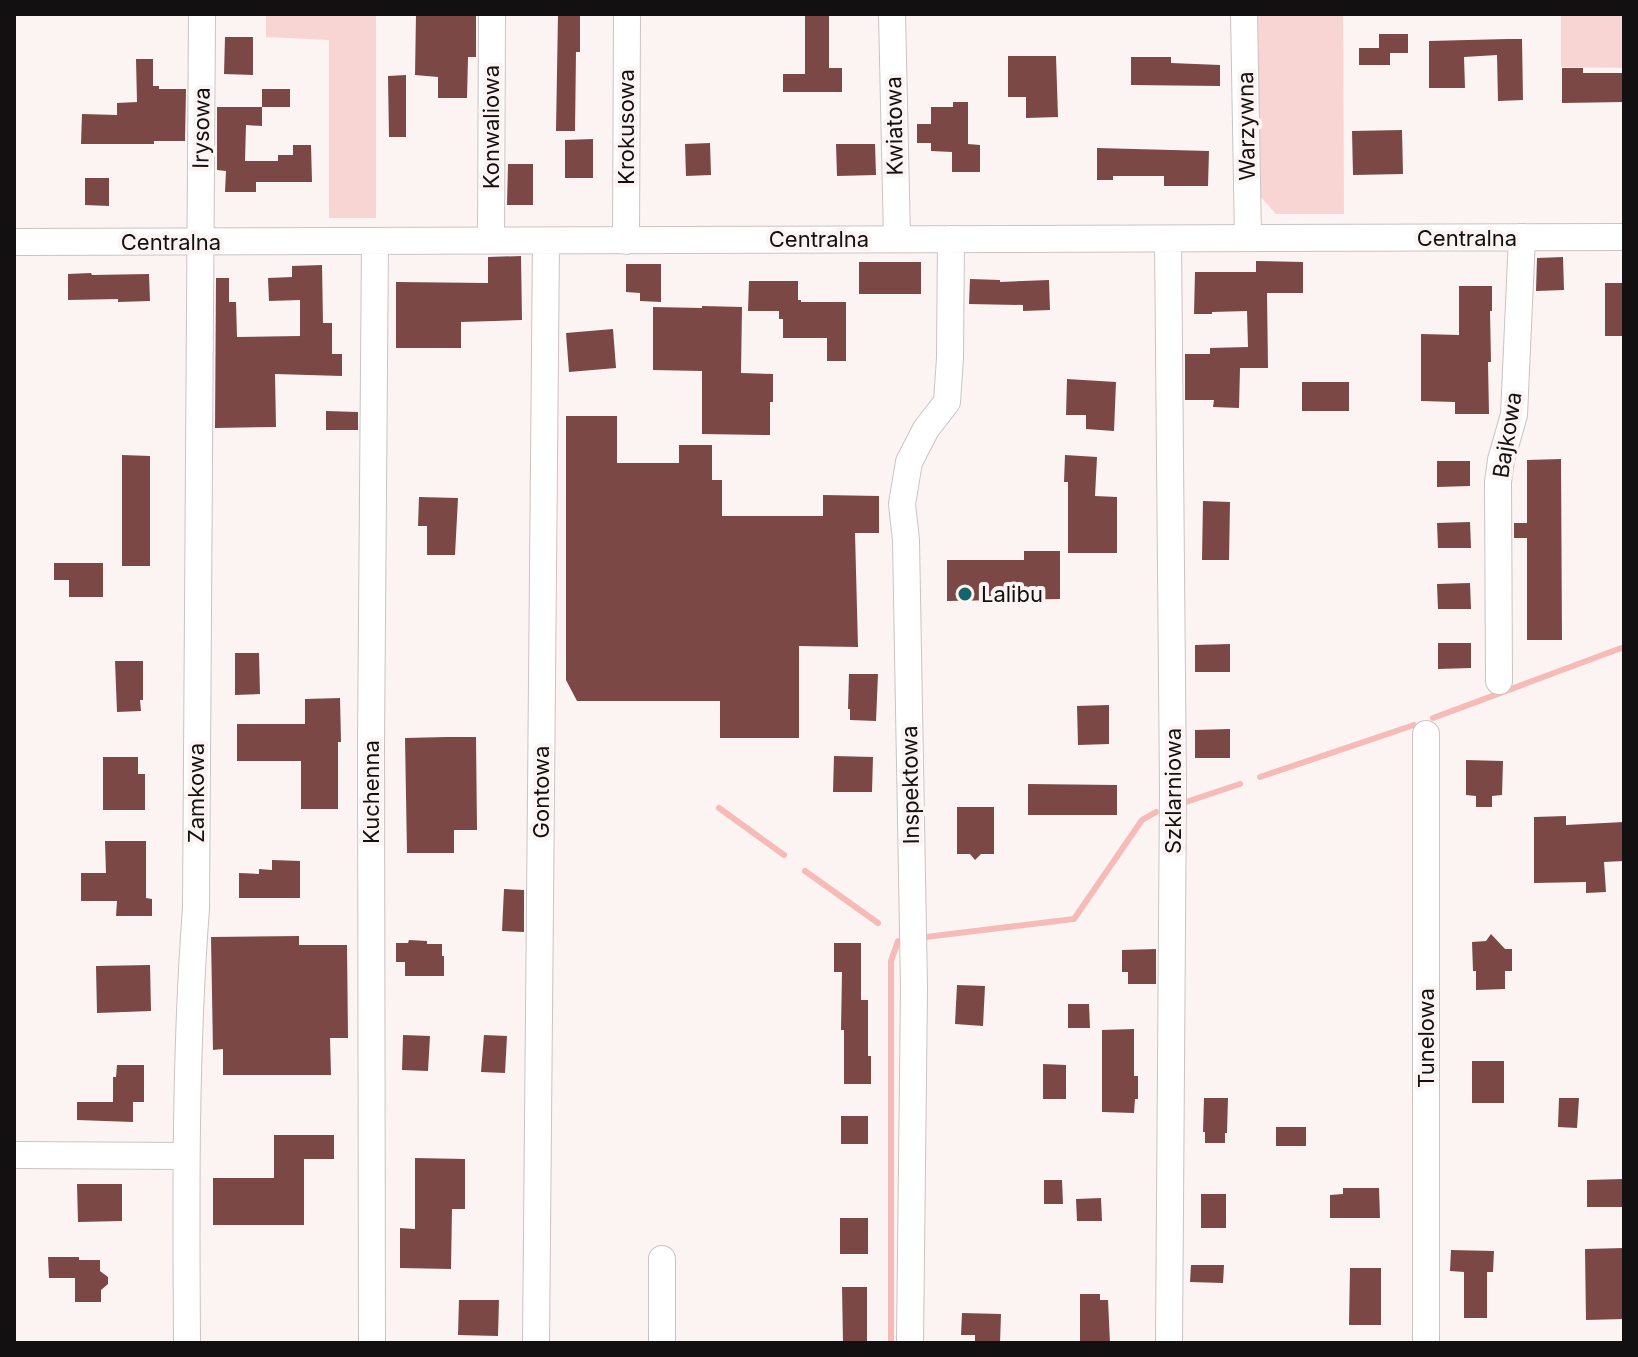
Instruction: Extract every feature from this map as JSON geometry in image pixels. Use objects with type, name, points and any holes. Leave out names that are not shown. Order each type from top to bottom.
[{"type":"street","name":"Irysowa","points":[[199,242],[202,14]]},
{"type":"street","name":"Konwaliowa","points":[[491,240],[492,14]]},
{"type":"street","name":"Krokusowa","points":[[626,241],[627,14]]},
{"type":"street","name":"Kwiatowa","points":[[892,14],[897,239]]},
{"type":"street","name":"Warzywna","points":[[1244,14],[1248,238]]},
{"type":"street","name":"Bajkowa","points":[[1499,681],[1498,482],[1514,415],[1522,237]]},
{"type":"street","name":"Centralna","points":[[14,242],[1624,237]]},
{"type":"street","name":"Inspektowa","points":[[910,1343],[914,988],[906,540],[902,504],[909,462],[926,429],[947,402],[951,239]]},
{"type":"street","name":"Szklarniowa","points":[[1168,239],[1173,773],[1169,1343]]},
{"type":"street","name":"Kuchenna","points":[[372,1343],[371,729],[375,241]]},
{"type":"street","name":"Gontowa","points":[[536,1343],[546,241]]},
{"type":"street","name":"Zamkowa","points":[[187,1343],[186,1156],[190,982],[196,908],[199,242]]},
{"type":"street","name":"Tunelowa","points":[[1426,734],[1426,1343]]},
{"type":"street","points":[[14,1155],[186,1156]]},
{"type":"street","points":[[662,1259],[662,1343]]},
{"type":"shaded area","points":[[266,14],[376,14],[376,218],[329,218],[329,40],[266,37]]},
{"type":"shaded area","points":[[1255,14],[1343,14],[1344,214],[1276,214],[1256,192]]},
{"type":"shaded area","points":[[1561,14],[1624,14],[1624,68],[1561,67]]},
{"type":"building","points":[[416,14],[476,14],[476,57],[468,57],[467,98],[438,98],[438,77],[415,75]]},
{"type":"building","points":[[558,14],[580,14],[575,131],[556,131]]},
{"type":"building","points":[[805,14],[829,14],[829,68],[842,68],[842,92],[783,92],[783,74],[805,74]]},
{"type":"building","points":[[1379,34],[1408,34],[1408,53],[1390,53],[1390,65],[1359,65],[1359,48],[1379,48]]},
{"type":"building","points":[[225,37],[253,37],[253,75],[224,74]]},
{"type":"building","points":[[1522,39],[1523,100],[1498,101],[1497,55],[1464,57],[1465,88],[1429,88],[1429,41]]},
{"type":"building","points":[[1008,56],[1056,56],[1058,117],[1026,118],[1026,97],[1008,97]]},
{"type":"building","points":[[1131,57],[1171,57],[1171,63],[1220,65],[1220,86],[1131,85]]},
{"type":"building","points":[[136,59],[153,59],[153,86],[159,86],[159,89],[186,89],[185,141],[81,144],[82,114],[117,115],[117,103],[137,102]]},
{"type":"building","points":[[1562,68],[1583,68],[1583,73],[1624,73],[1624,102],[1562,103]]},
{"type":"building","points":[[406,75],[406,137],[389,137],[388,76]]},
{"type":"building","points":[[262,89],[290,89],[290,107],[262,107]]},
{"type":"building","points":[[953,102],[968,102],[968,144],[980,145],[980,172],[952,172],[952,152],[931,151],[931,143],[917,143],[917,124],[931,124],[931,107],[953,107]]},
{"type":"building","points":[[217,107],[262,107],[262,126],[246,125],[245,161],[278,161],[278,155],[293,155],[293,145],[311,145],[312,182],[256,182],[256,192],[225,192],[226,171],[217,170]]},
{"type":"building","points":[[1402,130],[1403,174],[1353,175],[1352,131]]},
{"type":"building","points":[[593,139],[593,178],[565,178],[565,140]]},
{"type":"building","points":[[710,143],[711,175],[686,176],[685,144]]},
{"type":"building","points":[[836,144],[875,144],[876,175],[837,176]]},
{"type":"building","points":[[1097,148],[1209,151],[1208,186],[1164,186],[1164,176],[1113,176],[1113,180],[1097,180]]},
{"type":"building","points":[[508,164],[533,164],[533,205],[507,205]]},
{"type":"building","points":[[85,178],[109,178],[109,206],[85,205]]},
{"type":"building","points":[[521,256],[522,320],[461,322],[461,348],[396,348],[396,282],[488,283],[488,257]]},
{"type":"building","points":[[1563,257],[1564,290],[1536,291],[1537,258]]},
{"type":"building","points":[[1256,261],[1303,262],[1303,293],[1267,293],[1268,368],[1240,368],[1239,408],[1213,407],[1214,400],[1185,400],[1185,354],[1210,354],[1210,348],[1248,347],[1247,311],[1194,314],[1195,272],[1256,272]]},
{"type":"building","points":[[859,262],[921,262],[921,294],[859,294]]},
{"type":"building","points":[[626,264],[661,264],[661,302],[640,301],[640,293],[626,292]]},
{"type":"building","points":[[322,265],[323,323],[332,323],[332,354],[342,354],[342,376],[275,374],[276,427],[215,428],[216,278],[229,278],[229,302],[236,302],[237,337],[300,336],[300,300],[269,301],[268,278],[292,277],[292,266]]},
{"type":"building","points":[[68,274],[149,274],[150,301],[68,300]]},
{"type":"building","points":[[970,279],[1000,282],[1049,280],[1050,310],[1023,311],[1023,305],[969,304]]},
{"type":"building","points":[[749,281],[798,281],[798,300],[801,302],[846,302],[846,361],[827,361],[827,338],[783,338],[783,319],[779,319],[779,311],[748,311]]},
{"type":"building","points":[[1605,283],[1624,283],[1624,336],[1605,336]]},
{"type":"building","points":[[1459,286],[1492,286],[1489,414],[1455,414],[1455,402],[1421,401],[1421,334],[1459,335]]},
{"type":"building","points":[[653,307],[742,307],[741,373],[773,374],[770,435],[702,434],[702,371],[653,370]]},
{"type":"building","points":[[613,329],[616,368],[569,372],[566,333]]},
{"type":"building","points":[[1067,379],[1116,382],[1114,431],[1086,429],[1086,415],[1066,415]]},
{"type":"building","points":[[1302,382],[1349,382],[1349,411],[1302,411]]},
{"type":"building","points":[[326,411],[358,412],[358,430],[326,430]]},
{"type":"building","points":[[566,416],[617,416],[617,463],[679,463],[679,445],[712,445],[712,480],[722,480],[722,516],[823,516],[823,495],[879,496],[879,533],[855,533],[858,647],[799,646],[799,738],[720,738],[720,701],[577,701],[566,680]]},
{"type":"building","points":[[122,455],[150,456],[150,566],[122,566]]},
{"type":"building","points":[[1065,455],[1097,457],[1095,496],[1117,497],[1117,553],[1068,553]]},
{"type":"building","points":[[1561,459],[1562,640],[1527,640],[1527,538],[1514,538],[1514,523],[1527,523],[1527,460]]},
{"type":"building","points":[[1437,461],[1470,461],[1470,486],[1437,487]]},
{"type":"building","points":[[419,497],[458,498],[455,555],[427,555],[427,526],[418,526]]},
{"type":"building","points":[[1203,501],[1230,502],[1229,560],[1202,560]]},
{"type":"building","points":[[1470,522],[1471,548],[1438,548],[1437,523]]},
{"type":"building","points":[[1024,551],[1060,551],[1060,599],[947,601],[947,560],[1024,560]]},
{"type":"building","points":[[54,563],[103,563],[103,597],[69,597],[69,580],[54,580]]},
{"type":"building","points":[[1470,583],[1471,609],[1438,609],[1437,584]]},
{"type":"building","points":[[1438,643],[1471,643],[1471,668],[1438,669]]},
{"type":"building","points":[[1230,644],[1230,672],[1195,672],[1195,645]]},
{"type":"building","points":[[235,653],[259,653],[260,694],[235,695]]},
{"type":"building","points":[[115,661],[143,661],[141,711],[117,712]]},
{"type":"building","points":[[849,674],[878,674],[876,721],[850,720]]},
{"type":"building","points":[[340,698],[338,809],[301,809],[301,761],[237,761],[237,724],[305,724],[305,699]]},
{"type":"building","points":[[1109,705],[1109,744],[1078,745],[1077,706]]},
{"type":"building","points":[[1230,729],[1230,758],[1195,758],[1195,730]]},
{"type":"building","points":[[476,737],[477,830],[454,830],[454,853],[407,853],[405,738]]},
{"type":"building","points":[[834,756],[873,757],[872,792],[833,792]]},
{"type":"building","points":[[103,757],[138,757],[138,774],[145,774],[145,810],[103,810]]},
{"type":"building","points":[[1466,760],[1503,761],[1502,795],[1492,796],[1492,807],[1476,807],[1476,796],[1466,795]]},
{"type":"building","points":[[1028,784],[1117,785],[1117,815],[1028,815]]},
{"type":"building","points":[[957,807],[994,807],[994,854],[981,854],[975,860],[970,854],[957,854]]},
{"type":"building","points":[[1566,816],[1566,825],[1624,822],[1624,861],[1604,862],[1606,892],[1586,893],[1586,882],[1534,883],[1534,817]]},
{"type":"building","points":[[105,841],[146,841],[146,898],[152,899],[152,916],[116,916],[117,901],[81,901],[81,873],[106,873]]},
{"type":"building","points":[[272,860],[300,861],[300,898],[239,898],[239,873],[259,874],[259,869],[272,870]]},
{"type":"building","points":[[504,889],[524,890],[524,932],[502,931]]},
{"type":"building","points":[[1491,934],[1505,949],[1512,949],[1512,971],[1505,971],[1505,989],[1476,990],[1472,942],[1486,941]]},
{"type":"building","points":[[299,936],[299,945],[347,945],[348,1038],[330,1038],[331,1075],[223,1075],[223,1049],[213,1050],[211,937]]},
{"type":"building","points":[[409,940],[442,944],[444,976],[405,976],[405,962],[396,962],[396,943],[408,943]]},
{"type":"building","points":[[834,943],[861,943],[861,1000],[868,1000],[871,1084],[844,1084],[842,972],[834,972]]},
{"type":"building","points":[[1156,949],[1156,984],[1128,984],[1128,972],[1122,972],[1122,950]]},
{"type":"building","points":[[150,965],[151,1011],[97,1013],[96,966]]},
{"type":"building","points":[[957,985],[985,986],[983,1026],[955,1024]]},
{"type":"building","points":[[1068,1004],[1089,1004],[1090,1028],[1068,1028]]},
{"type":"building","points":[[1134,1029],[1134,1076],[1138,1076],[1138,1099],[1135,1099],[1134,1113],[1102,1112],[1102,1030]]},
{"type":"building","points":[[403,1035],[430,1036],[428,1071],[402,1070]]},
{"type":"building","points":[[484,1035],[507,1036],[505,1073],[481,1072]]},
{"type":"building","points":[[1472,1061],[1504,1061],[1504,1103],[1472,1103]]},
{"type":"building","points":[[1043,1064],[1066,1065],[1066,1099],[1043,1099]]},
{"type":"building","points":[[117,1065],[144,1065],[144,1102],[133,1102],[133,1122],[77,1120],[77,1102],[113,1102],[113,1077],[116,1077]]},
{"type":"building","points":[[1204,1098],[1228,1098],[1225,1143],[1205,1143]]},
{"type":"building","points":[[1559,1098],[1579,1098],[1577,1128],[1558,1127]]},
{"type":"building","points":[[841,1116],[868,1116],[868,1144],[841,1144]]},
{"type":"building","points":[[1276,1127],[1306,1127],[1306,1146],[1276,1146]]},
{"type":"building","points":[[274,1135],[334,1135],[334,1159],[304,1159],[304,1225],[213,1225],[213,1178],[274,1178]]},
{"type":"building","points":[[415,1158],[465,1159],[465,1209],[452,1209],[451,1269],[400,1268],[400,1228],[415,1229]]},
{"type":"building","points":[[1624,1179],[1624,1207],[1587,1207],[1587,1180]]},
{"type":"building","points":[[1044,1180],[1062,1180],[1063,1204],[1044,1204]]},
{"type":"building","points":[[77,1184],[122,1184],[122,1221],[78,1222]]},
{"type":"building","points":[[1343,1188],[1379,1188],[1380,1218],[1330,1218],[1330,1195],[1343,1194]]},
{"type":"building","points":[[1201,1194],[1226,1194],[1226,1228],[1201,1228]]},
{"type":"building","points":[[1101,1198],[1102,1221],[1077,1221],[1076,1199]]},
{"type":"building","points":[[840,1218],[868,1218],[868,1254],[840,1254]]},
{"type":"building","points":[[1624,1248],[1624,1319],[1586,1320],[1585,1249]]},
{"type":"building","points":[[1451,1250],[1494,1251],[1493,1272],[1487,1272],[1487,1318],[1464,1318],[1464,1272],[1450,1271]]},
{"type":"building","points":[[48,1257],[100,1260],[100,1271],[108,1277],[108,1284],[101,1290],[101,1302],[75,1302],[75,1278],[49,1278]]},
{"type":"building","points":[[1191,1265],[1224,1265],[1223,1283],[1190,1282]]},
{"type":"building","points":[[1350,1268],[1381,1268],[1381,1325],[1349,1325]]},
{"type":"building","points":[[842,1287],[867,1287],[867,1343],[843,1343]]},
{"type":"building","points":[[1080,1294],[1100,1294],[1100,1300],[1108,1300],[1110,1343],[1080,1343]]},
{"type":"building","points":[[459,1300],[499,1300],[498,1336],[458,1335]]},
{"type":"building","points":[[962,1313],[1001,1314],[1000,1343],[975,1343],[975,1335],[961,1335]]},
{"type":"waterway","points":[[1433,718],[1624,647]]},
{"type":"waterway","points":[[1260,777],[1414,725]]},
{"type":"waterway","points":[[1186,802],[1240,784]]},
{"type":"waterway","points":[[719,808],[784,855]]},
{"type":"waterway","points":[[926,937],[1074,919],[1142,820],[1156,812]]},
{"type":"waterway","points":[[805,871],[878,923]]},
{"type":"waterway","points":[[891,1343],[891,961],[898,941]]},
{"type":"place","name":"Lalibu","points":[[965,594]]}]
